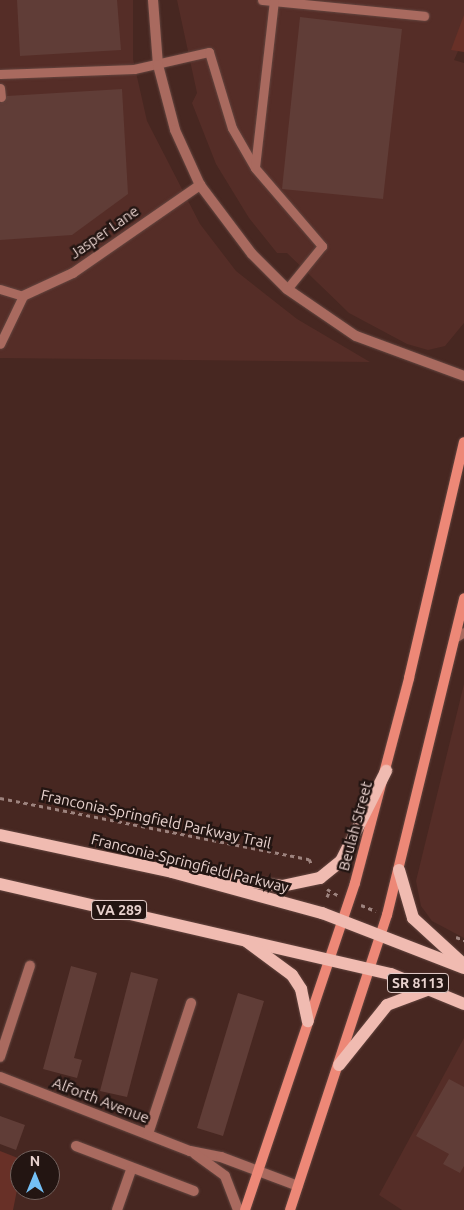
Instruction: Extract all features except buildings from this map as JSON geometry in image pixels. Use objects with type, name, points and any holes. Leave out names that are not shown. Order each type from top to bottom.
[{"type":"main road","name":"Beulah Street","points":[[244,1210],[349,900],[386,771],[464,442]]},
{"type":"main road","points":[[290,1210],[339,1065],[400,870],[460,634],[464,598]]},
{"type":"main road","points":[[172,872],[282,886],[320,878],[341,861],[386,771]]},
{"type":"main road","name":"Franconia-Springfield Parkway","points":[[0,835],[172,872],[342,921]]},
{"type":"main road","points":[[400,870],[413,918],[464,966]]},
{"type":"main road","name":"VA 289","points":[[0,884],[330,958]]},
{"type":"main road","name":"SR 8113","points":[[342,921],[464,966]]},
{"type":"main road","points":[[237,936],[292,975],[301,989],[308,1021]]},
{"type":"main road","name":"SR 8113","points":[[330,958],[432,988],[464,1004]]},
{"type":"main road","points":[[339,1065],[382,1009],[432,988]]},
{"type":"street","points":[[153,0],[158,65],[175,130],[200,185],[252,254],[287,289],[356,336],[464,376]]},
{"type":"street","name":"Jasper Lane","points":[[23,296],[73,273],[200,185]]},
{"type":"street","points":[[0,1058],[30,966]]},
{"type":"street","points":[[148,1134],[191,1002]]},
{"type":"street","name":"Alforth Avenue","points":[[0,1077],[190,1151],[258,1171],[298,1186]]},
{"type":"street","points":[[76,1146],[131,1170],[194,1191]]},
{"type":"street","name":"Alforth Avenue","points":[[190,1151],[225,1176],[238,1210]]},
{"type":"street","points":[[117,1210],[131,1170]]},
{"type":"lane","points":[[262,0],[424,16]]},
{"type":"lane","points":[[255,168],[274,1]]},
{"type":"lane","points":[[0,74],[158,65],[209,52],[232,128],[255,168],[322,246],[287,289]]},
{"type":"lane","points":[[0,88],[1,96]]},
{"type":"lane","points":[[0,289],[23,296],[0,344]]},
{"type":"path","name":"Franconia-Springfield Parkway Trail","points":[[0,798],[309,858]]},
{"type":"path","points":[[325,887],[329,892],[387,915]]},
{"type":"path","points":[[327,897],[329,892]]},
{"type":"shaded area","points":[[0,0],[133,0],[133,59],[147,121],[200,224],[236,271],[297,319],[370,362],[0,358]]},
{"type":"shaded area","points":[[177,0],[464,0],[464,38],[454,60],[464,63],[464,323],[445,346],[428,350],[407,344],[349,313],[287,253],[277,253],[249,218],[216,164],[192,103],[197,93]]},
{"type":"shaded area","points":[[464,15],[464,52],[451,50]]},
{"type":"shaded area","points":[[464,684],[464,938],[432,921],[421,906],[416,881]]},
{"type":"shaded area","points":[[464,1038],[464,1210],[402,1210],[379,1195]]},
{"type":"shaded area","points":[[0,1151],[10,1155],[10,1200],[15,1200],[13,1210],[0,1210]]}]
